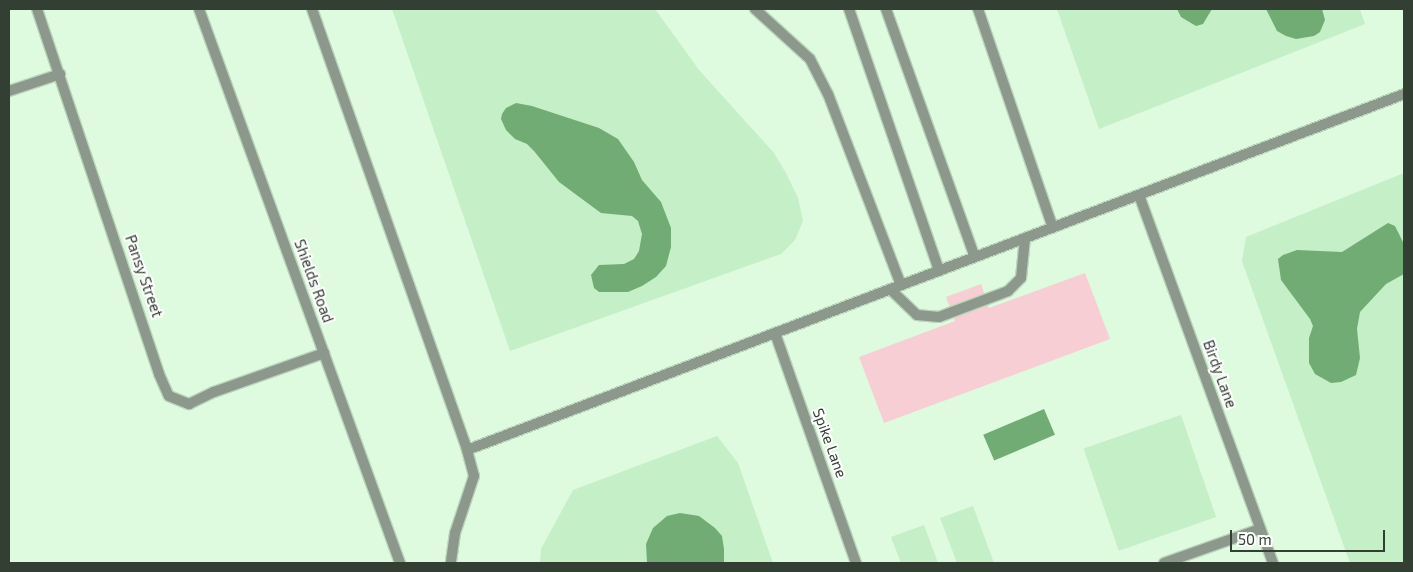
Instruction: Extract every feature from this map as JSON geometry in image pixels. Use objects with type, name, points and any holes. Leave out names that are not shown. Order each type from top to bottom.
[{"type":"street","name":"Pansy Street","points":[[36,9],[60,74],[159,374],[169,396],[189,404],[214,392],[324,353]]},
{"type":"street","name":"Shields Road","points":[[199,9],[400,563]]},
{"type":"street","points":[[312,9],[467,450],[474,476],[455,533],[451,563]]},
{"type":"street","points":[[755,9],[810,59],[828,94],[901,285]]},
{"type":"street","points":[[849,9],[939,271]]},
{"type":"street","points":[[886,9],[974,257]]},
{"type":"street","points":[[978,9],[1053,228]]},
{"type":"street","points":[[9,91],[60,74]]},
{"type":"street","points":[[467,450],[1404,94]]},
{"type":"street","name":"Birdy Lane","points":[[1140,195],[1273,563]]},
{"type":"street","points":[[890,289],[918,315],[939,317],[1008,292],[1021,278],[1025,238]]},
{"type":"street","name":"Spike Lane","points":[[775,333],[856,563]]},
{"type":"street","points":[[1164,563],[1260,529]]},
{"type":"shaded area","points":[[392,9],[655,9],[699,70],[774,153],[798,198],[803,221],[795,240],[781,254],[510,351]]},
{"type":"shaded area","points":[[1057,9],[1360,9],[1365,24],[1099,129]]},
{"type":"shaded area","points":[[1177,9],[1212,9],[1203,24],[1196,26],[1181,17]]},
{"type":"shaded area","points":[[1266,9],[1322,9],[1325,20],[1320,32],[1314,36],[1296,39],[1277,31]]},
{"type":"shaded area","points":[[516,103],[532,106],[599,128],[618,139],[634,162],[642,180],[661,202],[671,228],[671,247],[666,266],[656,277],[628,292],[599,292],[594,288],[591,275],[599,265],[624,264],[634,259],[639,251],[642,234],[638,221],[632,216],[601,213],[559,182],[527,144],[515,139],[506,130],[501,119],[502,114],[506,108]]},
{"type":"shaded area","points":[[1404,173],[1404,563],[1350,563],[1242,261],[1246,237]]},
{"type":"shaded area","points":[[1388,223],[1395,226],[1404,244],[1404,274],[1386,284],[1360,312],[1357,329],[1360,358],[1356,375],[1341,382],[1331,383],[1315,374],[1309,363],[1309,338],[1313,326],[1310,319],[1281,280],[1278,259],[1297,250],[1342,252]]},
{"type":"shaded area","points":[[1044,409],[1055,435],[994,461],[983,435]]},
{"type":"shaded area","points":[[1181,415],[1216,517],[1119,551],[1084,449]]},
{"type":"shaded area","points":[[717,436],[738,463],[773,563],[540,563],[541,549],[573,490]]},
{"type":"shaded area","points":[[973,506],[994,563],[957,563],[940,518]]},
{"type":"shaded area","points":[[680,513],[699,516],[715,528],[722,536],[724,563],[647,563],[646,544],[653,528],[667,516]]},
{"type":"shaded area","points":[[924,525],[938,563],[901,563],[891,537]]},
{"type":"building","points":[[1085,273],[1110,339],[884,423],[859,357],[955,321],[946,297],[981,284],[989,308]]}]
